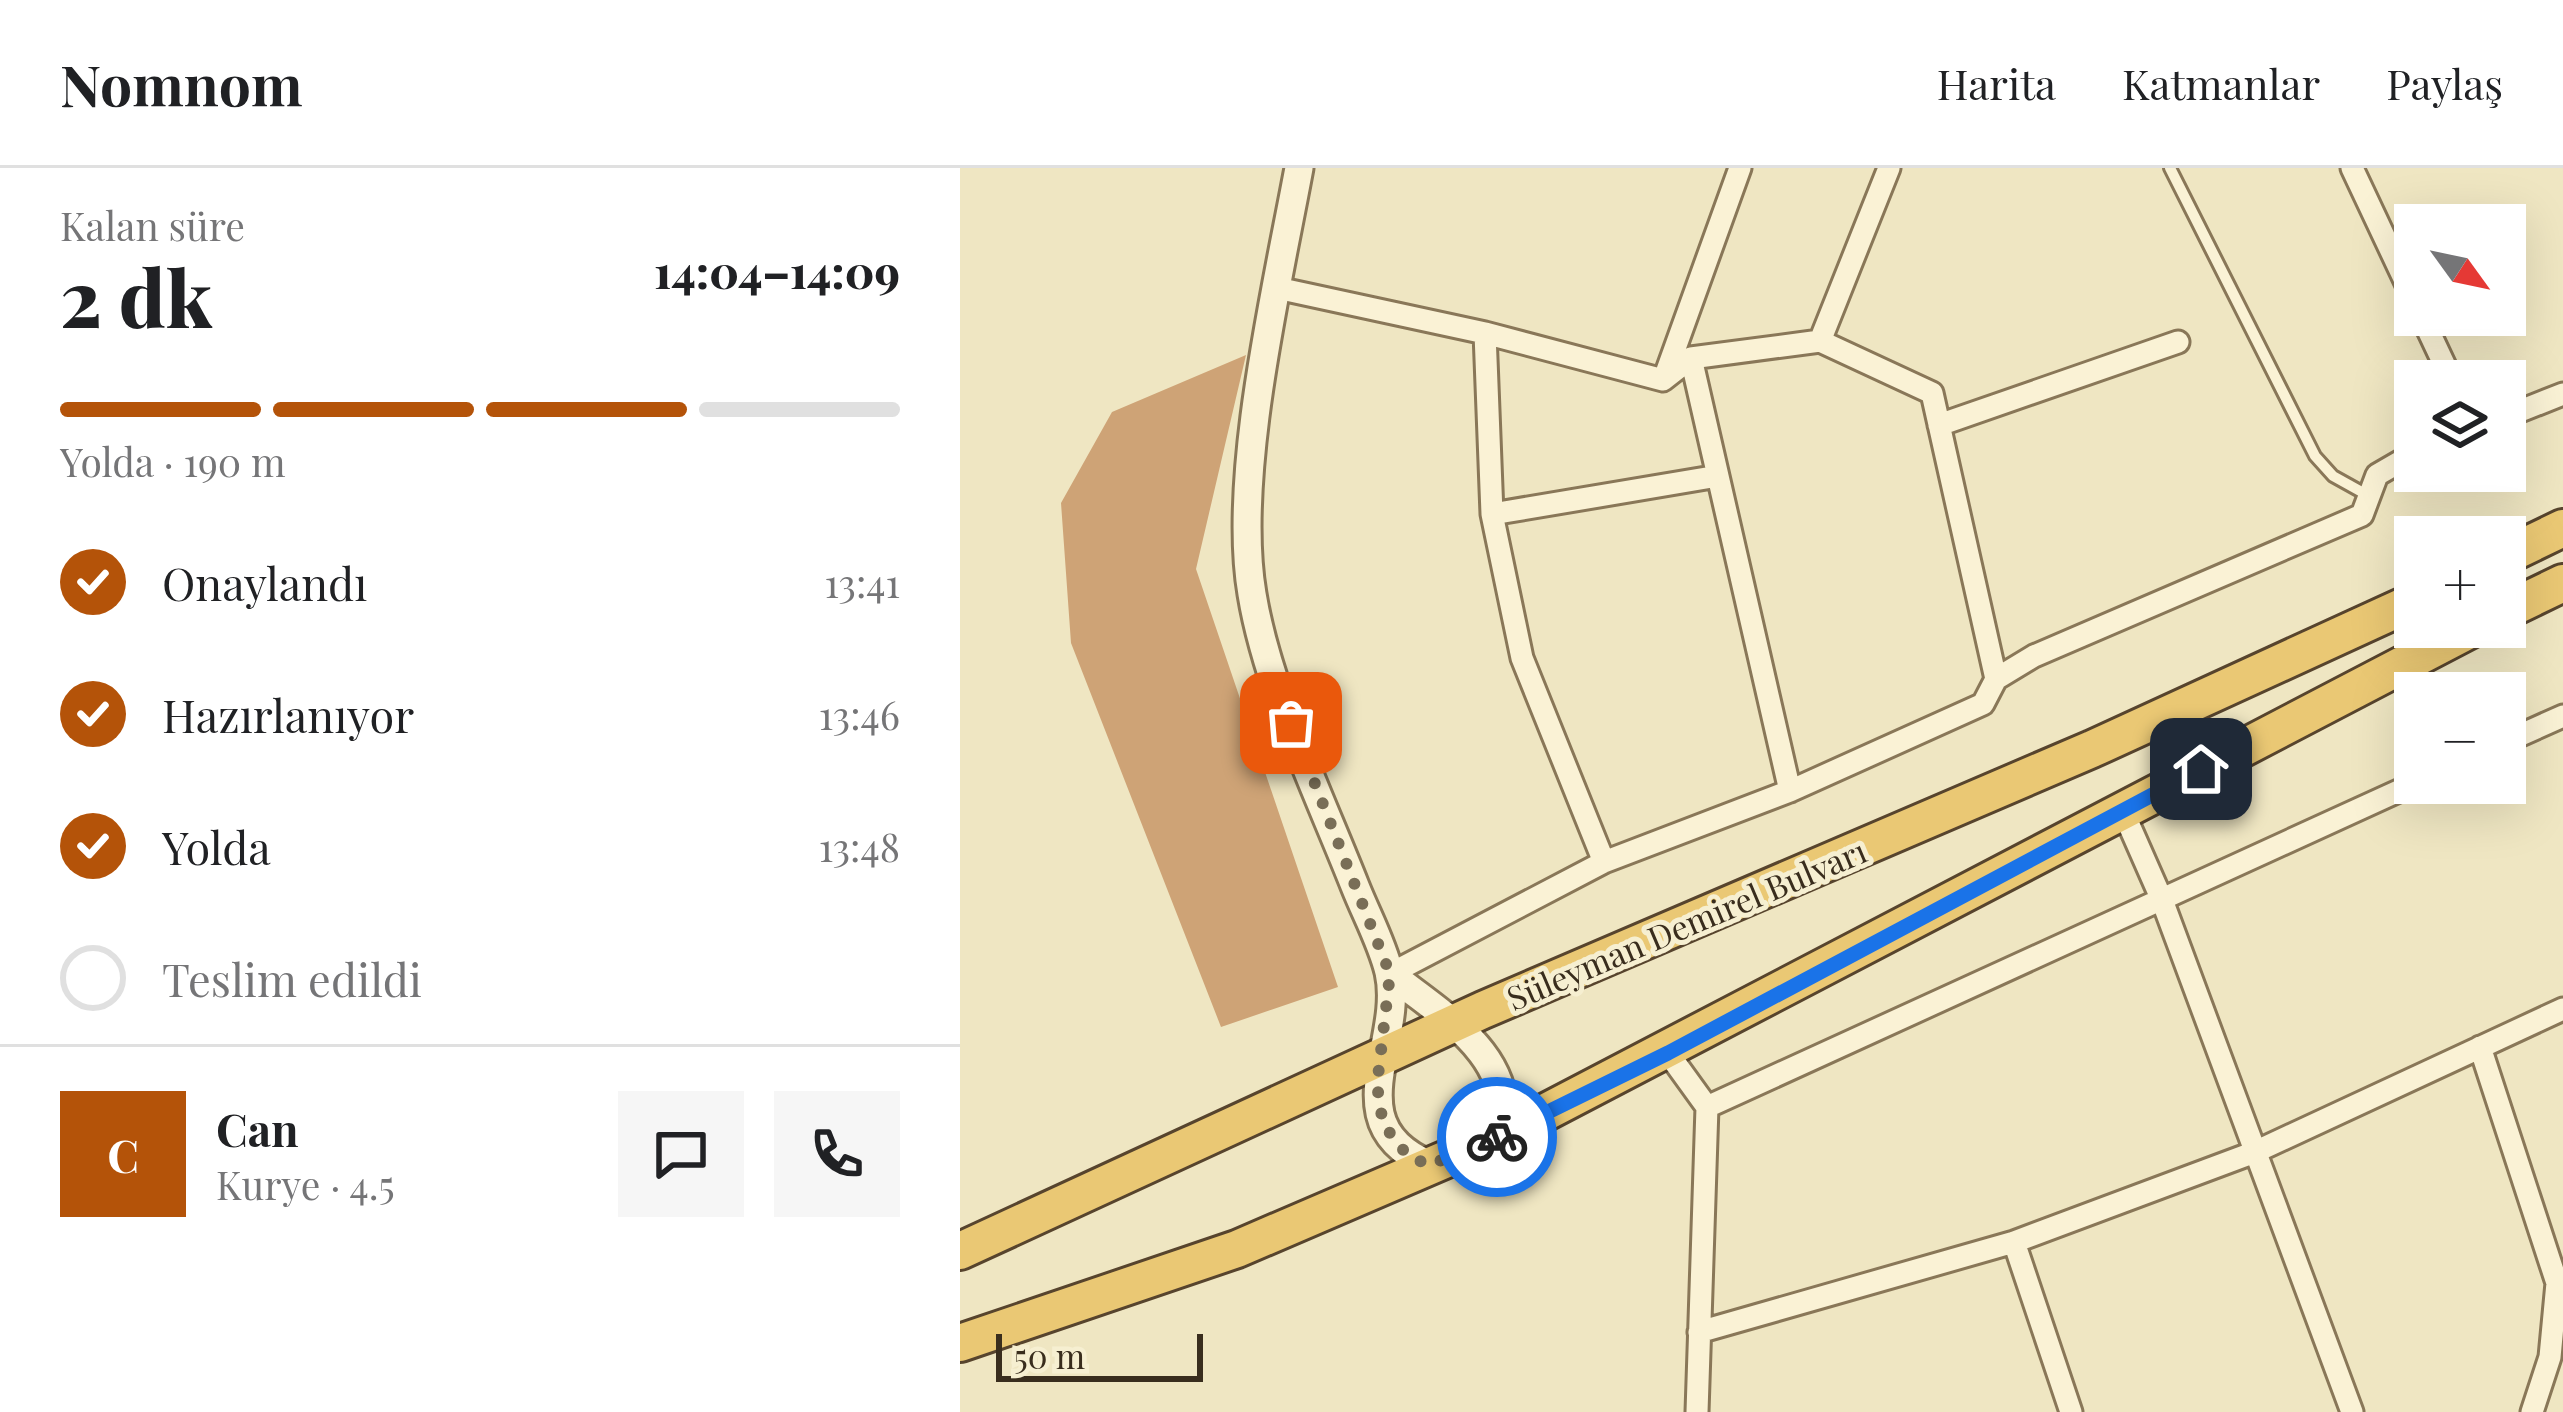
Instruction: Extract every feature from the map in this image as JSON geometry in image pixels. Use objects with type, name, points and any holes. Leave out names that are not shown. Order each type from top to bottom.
[{"type":"highway","points":[[2526,546],[2563,528]]},
{"type":"highway","points":[[2526,601],[2563,583]]},
{"type":"highway","name":"Süleyman Demirel Bulvarı","points":[[960,1251],[2394,611]]},
{"type":"highway","points":[[960,1343],[1238,1249],[1500,1136],[1668,1053],[2434,648]]},
{"type":"street","points":[[1299,168],[1247,499],[1252,594],[1291,723],[1390,974],[1384,1061],[1377,1085],[1383,1124],[1408,1156],[1430,1165]]},
{"type":"street","points":[[1663,380],[1740,168]]},
{"type":"street","points":[[1820,340],[1889,168]]},
{"type":"street","points":[[2352,168],[2394,257]]},
{"type":"street","points":[[1277,288],[1485,333],[1663,380]]},
{"type":"street","points":[[1485,333],[1492,514],[1522,658],[1604,862]]},
{"type":"street","points":[[1663,380],[1691,358],[1820,340],[1932,393],[1996,679]]},
{"type":"street","points":[[1939,425],[2178,342]]},
{"type":"street","points":[[1691,358],[1790,791]]},
{"type":"street","points":[[2526,409],[2563,394]]},
{"type":"street","points":[[1390,974],[1604,862],[1790,791],[1983,704],[1996,679],[2034,656],[2362,515],[2377,475],[2394,465]]},
{"type":"street","points":[[1492,514],[1718,476]]},
{"type":"street","points":[[2526,733],[2563,716]]},
{"type":"street","points":[[1707,1106],[2394,793]]},
{"type":"street","points":[[2122,809],[2162,900],[2352,1412]]},
{"type":"street","points":[[1390,974],[1499,1073],[1506,1112],[1500,1136]]},
{"type":"street","points":[[1699,1333],[2014,1242],[2255,1152],[2563,1009]]},
{"type":"street","points":[[2480,1047],[2557,1282],[2550,1357],[2532,1412]]},
{"type":"street","points":[[1668,1053],[1707,1106],[1696,1412]]},
{"type":"street","points":[[2014,1242],[2071,1412]]},
{"type":"lane","points":[[2170,168],[2314,456],[2332,476],[2369,496]]},
{"type":"building","points":[[1246,355],[1196,569],[1338,987],[1221,1027],[1071,643],[1061,503],[1112,412]]},
{"type":"way so far","points":[[1291,723],[1390,974],[1384,1061],[1377,1085],[1383,1124],[1408,1156],[1430,1165],[1497,1137]]},
{"type":"route","points":[[1497,1137],[1668,1053],[2201,769]]}]
